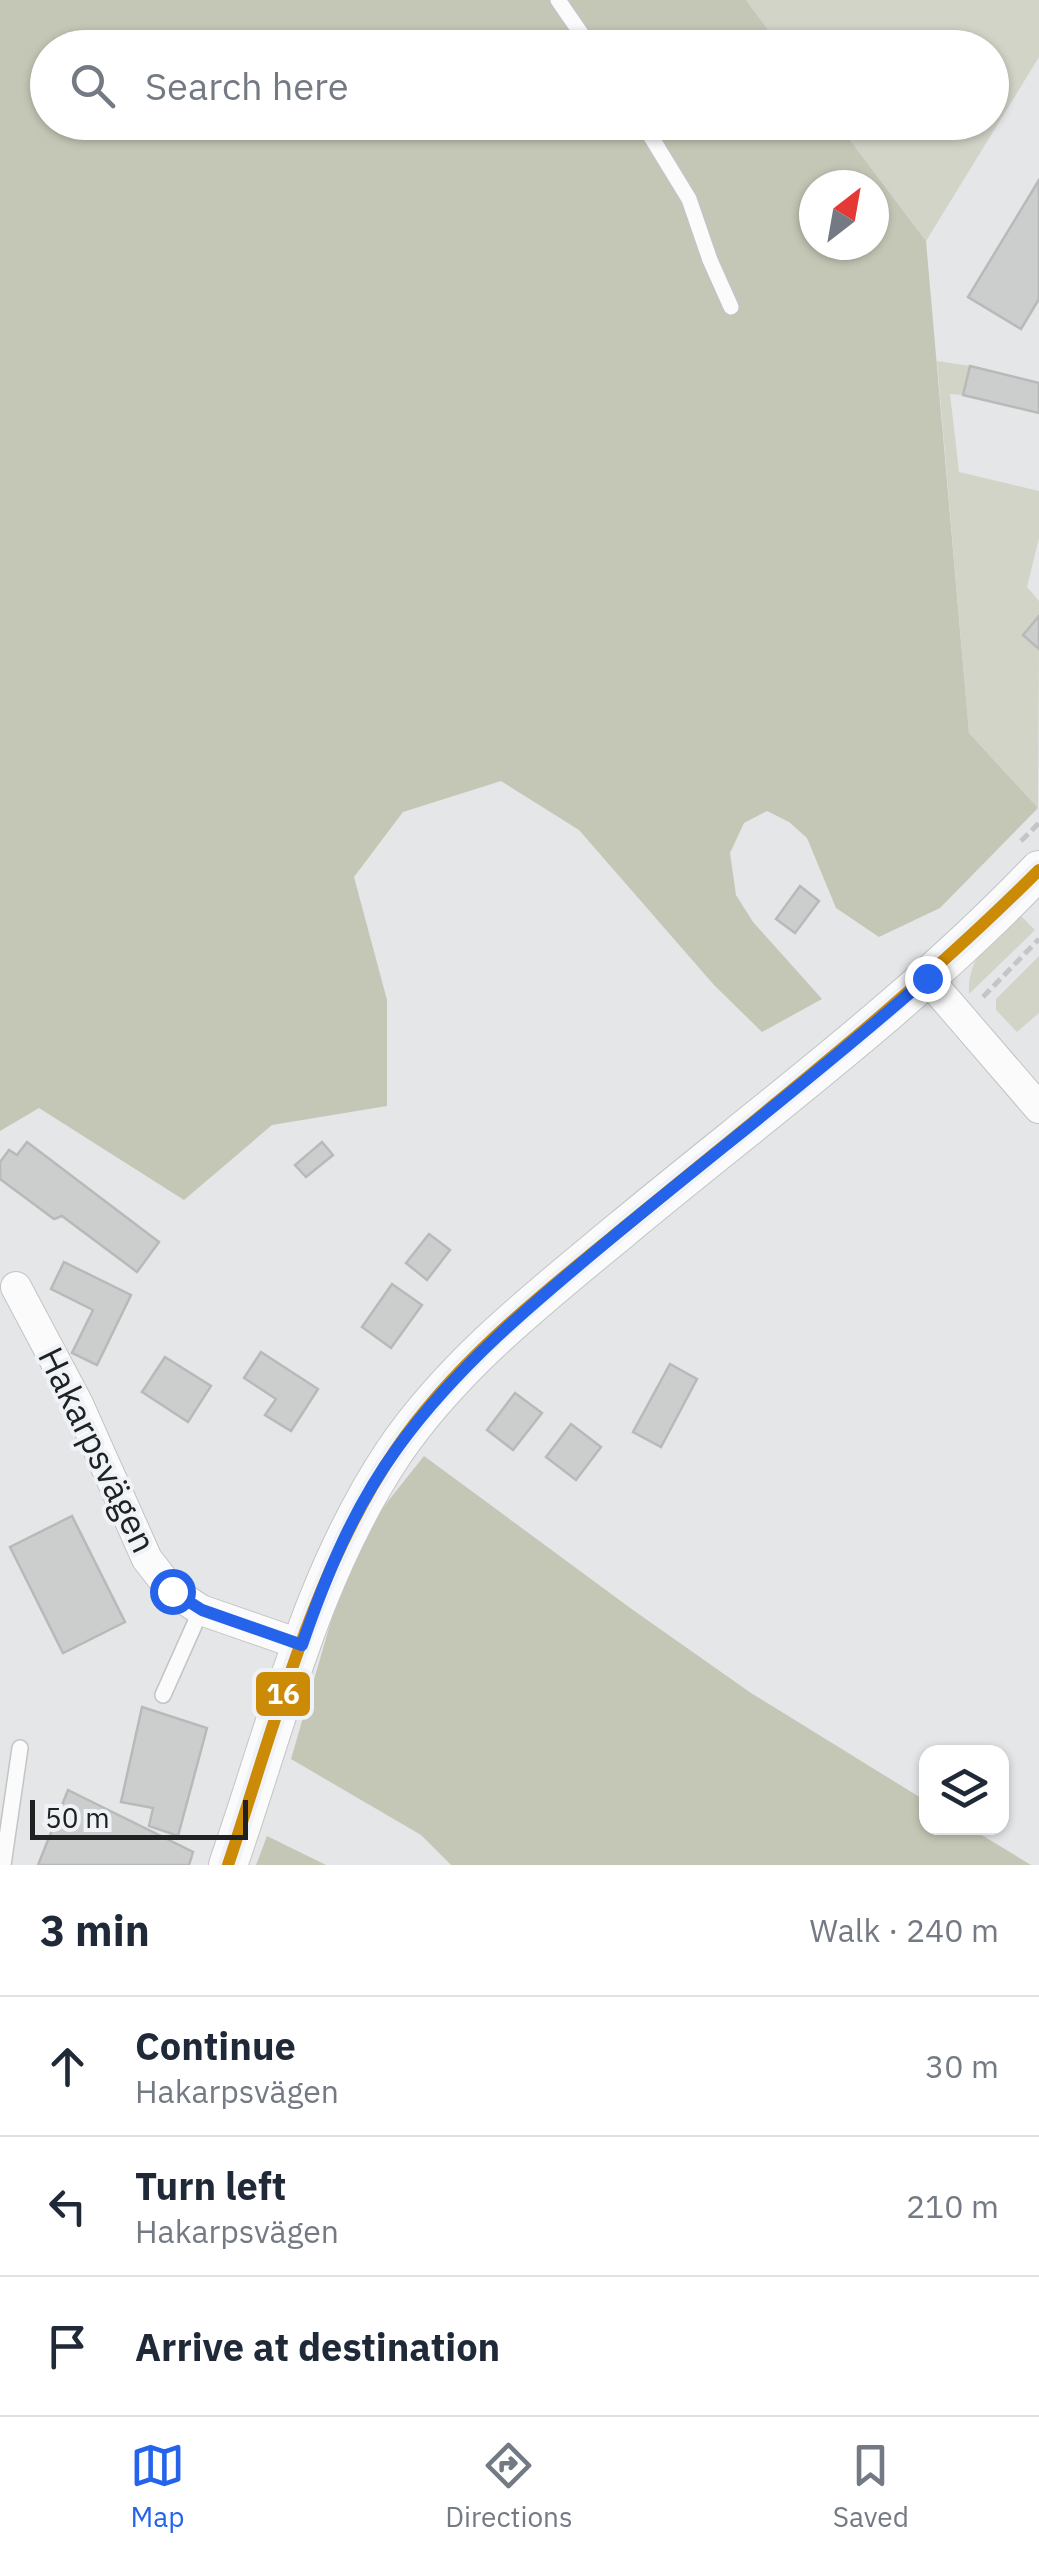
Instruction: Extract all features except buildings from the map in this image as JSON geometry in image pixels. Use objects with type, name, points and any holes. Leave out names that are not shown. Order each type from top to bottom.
[{"type":"street","points":[[228,1865],[324,1580],[396,1448],[454,1378],[534,1302],[927,978],[1039,870]]},
{"type":"street","points":[[927,978],[1039,1108]]},
{"type":"street","name":"Hakarpsvägen","points":[[16,1286],[78,1404],[147,1559],[172,1591],[202,1610],[302,1645]]},
{"type":"lane","points":[[558,0],[579,30]]},
{"type":"lane","points":[[653,140],[688,199],[731,307]]},
{"type":"lane","points":[[164,1695],[202,1610]]},
{"type":"lane","points":[[2,1865],[20,1748]]},
{"type":"path","points":[[980,1000],[1039,939]]},
{"type":"shaded area","points":[[746,0],[1039,0],[1039,57],[1009,106],[1009,30],[768,30]]},
{"type":"shaded area","points":[[850,140],[988,140],[926,241],[889,192],[889,170],[872,170]]},
{"type":"shaded area","points":[[937,361],[970,366],[963,395],[950,394],[959,472],[1039,491],[1039,538],[1027,587],[1039,601],[1039,616],[1023,635],[1039,649],[1038,808],[969,733]]},
{"type":"shaded area","points":[[1014,909],[1035,930],[969,994],[977,958]]},
{"type":"shaded area","points":[[1039,956],[1039,1013],[1017,1032],[996,1010],[996,999]]},
{"type":"green space","points":[[0,0],[746,0],[768,30],[30,30],[30,140],[850,140],[872,170],[799,170],[799,260],[889,260],[889,192],[926,241],[969,733],[1038,808],[940,908],[879,937],[836,908],[807,838],[789,822],[767,811],[744,823],[730,853],[736,895],[753,922],[822,999],[762,1032],[714,985],[579,830],[501,781],[403,812],[354,877],[387,1000],[387,1106],[272,1125],[184,1200],[39,1108],[0,1131]]},
{"type":"green space","points":[[424,1456],[751,1693],[919,1797],[919,1835],[982,1835],[1031,1865],[451,1865],[421,1835],[291,1759],[338,1597],[377,1515]]},
{"type":"green space","points":[[267,1836],[326,1865],[256,1865]]},
{"type":"transit line","name":"16","points":[[228,1865],[317,1600],[365,1500],[420,1416],[513,1320],[897,1001],[1039,870]]},
{"type":"route","points":[[172,1591],[202,1610],[302,1645],[324,1580],[371,1488],[396,1448],[466,1366],[534,1302],[927,978]]}]
